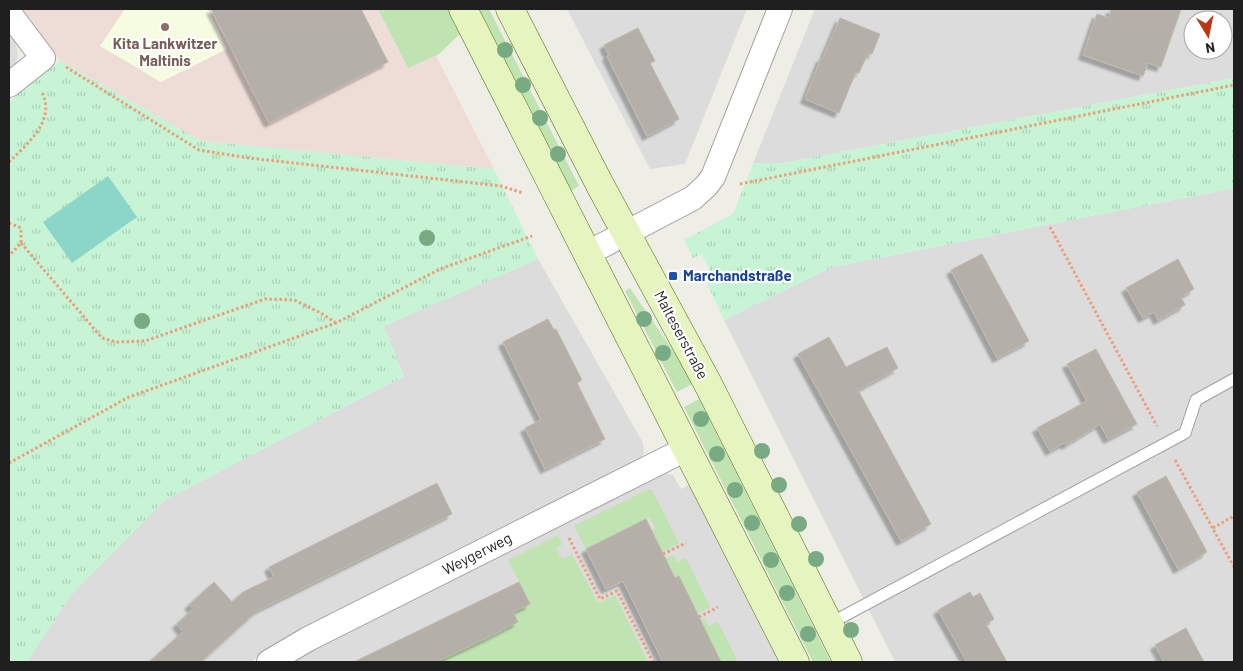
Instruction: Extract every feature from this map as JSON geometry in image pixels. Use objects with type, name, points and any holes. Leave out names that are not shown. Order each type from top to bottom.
[{"type":"main road","points":[[463,9],[795,662]]},
{"type":"main road","name":"Malteserstraße","points":[[510,9],[626,234],[708,384],[848,662]]},
{"type":"street","points":[[588,253],[693,198],[706,186],[713,177],[780,9]]},
{"type":"street","points":[[9,13],[43,58],[9,85]]},
{"type":"street","name":"Weygerweg","points":[[268,662],[308,639],[686,449]]},
{"type":"lane","points":[[829,624],[1185,433],[1196,400],[1234,379]]},
{"type":"path","points":[[9,162],[35,135],[46,115],[44,97],[36,81],[43,58],[60,62],[200,150],[249,158],[501,186]]},
{"type":"path","points":[[737,185],[1234,85]]},
{"type":"path","points":[[9,223],[21,228],[21,243],[102,338],[116,342],[145,341],[265,300],[294,300],[321,313],[336,323]]},
{"type":"path","points":[[1050,227],[1234,567]]},
{"type":"path","points":[[9,463],[129,397],[336,323],[440,269],[532,236]]},
{"type":"path","points":[[9,256],[21,243]]},
{"type":"path","points":[[1213,528],[1234,516]]},
{"type":"path","points":[[569,537],[600,599],[617,591],[653,662]]},
{"type":"path","points":[[663,554],[686,543]]},
{"type":"path","points":[[699,617],[718,608]]},
{"type":"shaded area","points":[[20,9],[412,9],[494,169],[201,141],[60,61]]},
{"type":"shaded area","name":"Kita Lankwitzer Maltinis","points":[[125,9],[208,9],[227,49],[161,82],[100,46]]},
{"type":"shaded area","points":[[567,9],[747,9],[685,164],[650,169]]},
{"type":"shaded area","points":[[815,9],[1234,9],[1234,78],[783,163],[753,163]]},
{"type":"shaded area","points":[[9,32],[16,44],[18,55],[16,64],[9,74]]},
{"type":"shaded area","points":[[108,176],[137,217],[72,263],[43,222]]},
{"type":"shaded area","points":[[1234,188],[1234,662],[895,662],[724,320],[832,267]]},
{"type":"shaded area","points":[[538,259],[643,443],[644,453],[640,460],[279,641],[251,662],[27,662],[71,595],[165,500],[404,376],[383,326]]},
{"type":"shaded area","points":[[666,473],[673,475],[681,489],[691,484],[781,662],[288,662]]},
{"type":"green space","points":[[378,9],[448,9],[461,33],[439,54],[408,68]]},
{"type":"green space","points":[[479,9],[489,9],[579,186],[571,191]]},
{"type":"green space","points":[[60,61],[201,141],[494,169],[538,259],[384,326],[404,376],[165,500],[71,595],[27,662],[9,662],[9,102]]},
{"type":"green space","points":[[1234,78],[1234,188],[832,267],[724,320],[704,277],[711,273],[702,254],[693,258],[684,240],[733,214],[753,163],[783,163]]},
{"type":"green space","points":[[630,288],[680,361],[692,384],[677,392],[625,291]]},
{"type":"green space","points":[[699,399],[831,662],[813,662],[684,407]]},
{"type":"green space","points":[[649,489],[652,490],[679,543],[662,552],[651,531],[655,528],[650,517],[586,549],[574,526]]},
{"type":"green space","points":[[558,535],[562,545],[556,548],[562,559],[572,554],[598,603],[615,595],[648,662],[436,662],[489,637],[513,613],[530,604],[508,560]]},
{"type":"green space","points":[[674,555],[677,562],[686,558],[710,607],[697,614],[682,589],[685,587],[679,576],[675,578],[665,559]]},
{"type":"green space","points":[[705,618],[709,626],[718,622],[738,662],[721,662],[700,620]]},
{"type":"building","points":[[211,9],[361,9],[388,62],[269,123]]},
{"type":"building","points":[[1111,9],[1181,9],[1161,67],[1148,63],[1143,76],[1083,55],[1097,14],[1109,18]]},
{"type":"building","points":[[840,18],[880,34],[872,54],[868,53],[859,73],[856,72],[839,113],[805,99],[821,58],[823,58]]},
{"type":"building","points":[[638,28],[655,61],[650,63],[679,119],[647,136],[607,56],[609,55],[604,45]]},
{"type":"building","points":[[982,254],[1029,341],[997,358],[951,270]]},
{"type":"building","points":[[1178,259],[1194,289],[1181,297],[1185,305],[1158,320],[1154,312],[1143,318],[1126,288]]},
{"type":"building","points":[[548,319],[554,330],[556,329],[582,380],[577,383],[605,439],[545,469],[525,428],[541,420],[503,342]]},
{"type":"building","points":[[829,337],[846,367],[887,347],[898,368],[858,390],[931,524],[901,541],[798,354]]},
{"type":"building","points":[[1096,349],[1137,424],[1108,439],[1100,424],[1066,445],[1064,443],[1050,451],[1037,428],[1087,401],[1067,364]]},
{"type":"building","points":[[1166,476],[1207,552],[1178,569],[1137,492]]},
{"type":"building","points":[[437,483],[452,514],[258,610],[201,662],[149,662],[183,632],[177,624],[193,609],[189,605],[214,582],[232,602],[243,592],[274,577],[269,567]]},
{"type":"building","points":[[646,519],[675,578],[679,576],[721,662],[663,662],[623,581],[606,589],[586,549]]},
{"type":"building","points":[[519,582],[530,604],[513,612],[518,622],[489,637],[436,662],[354,662]]},
{"type":"building","points":[[970,592],[973,597],[980,593],[994,619],[986,624],[1007,662],[967,662],[938,610]]},
{"type":"building","points":[[1186,628],[1204,662],[1164,662],[1155,645]]},
{"type":"place","name":"Kita Lankwitzer Maltinis","points":[[165,27]]},
{"type":"place","name":"Marchandstraße","points":[[673,276]]}]
